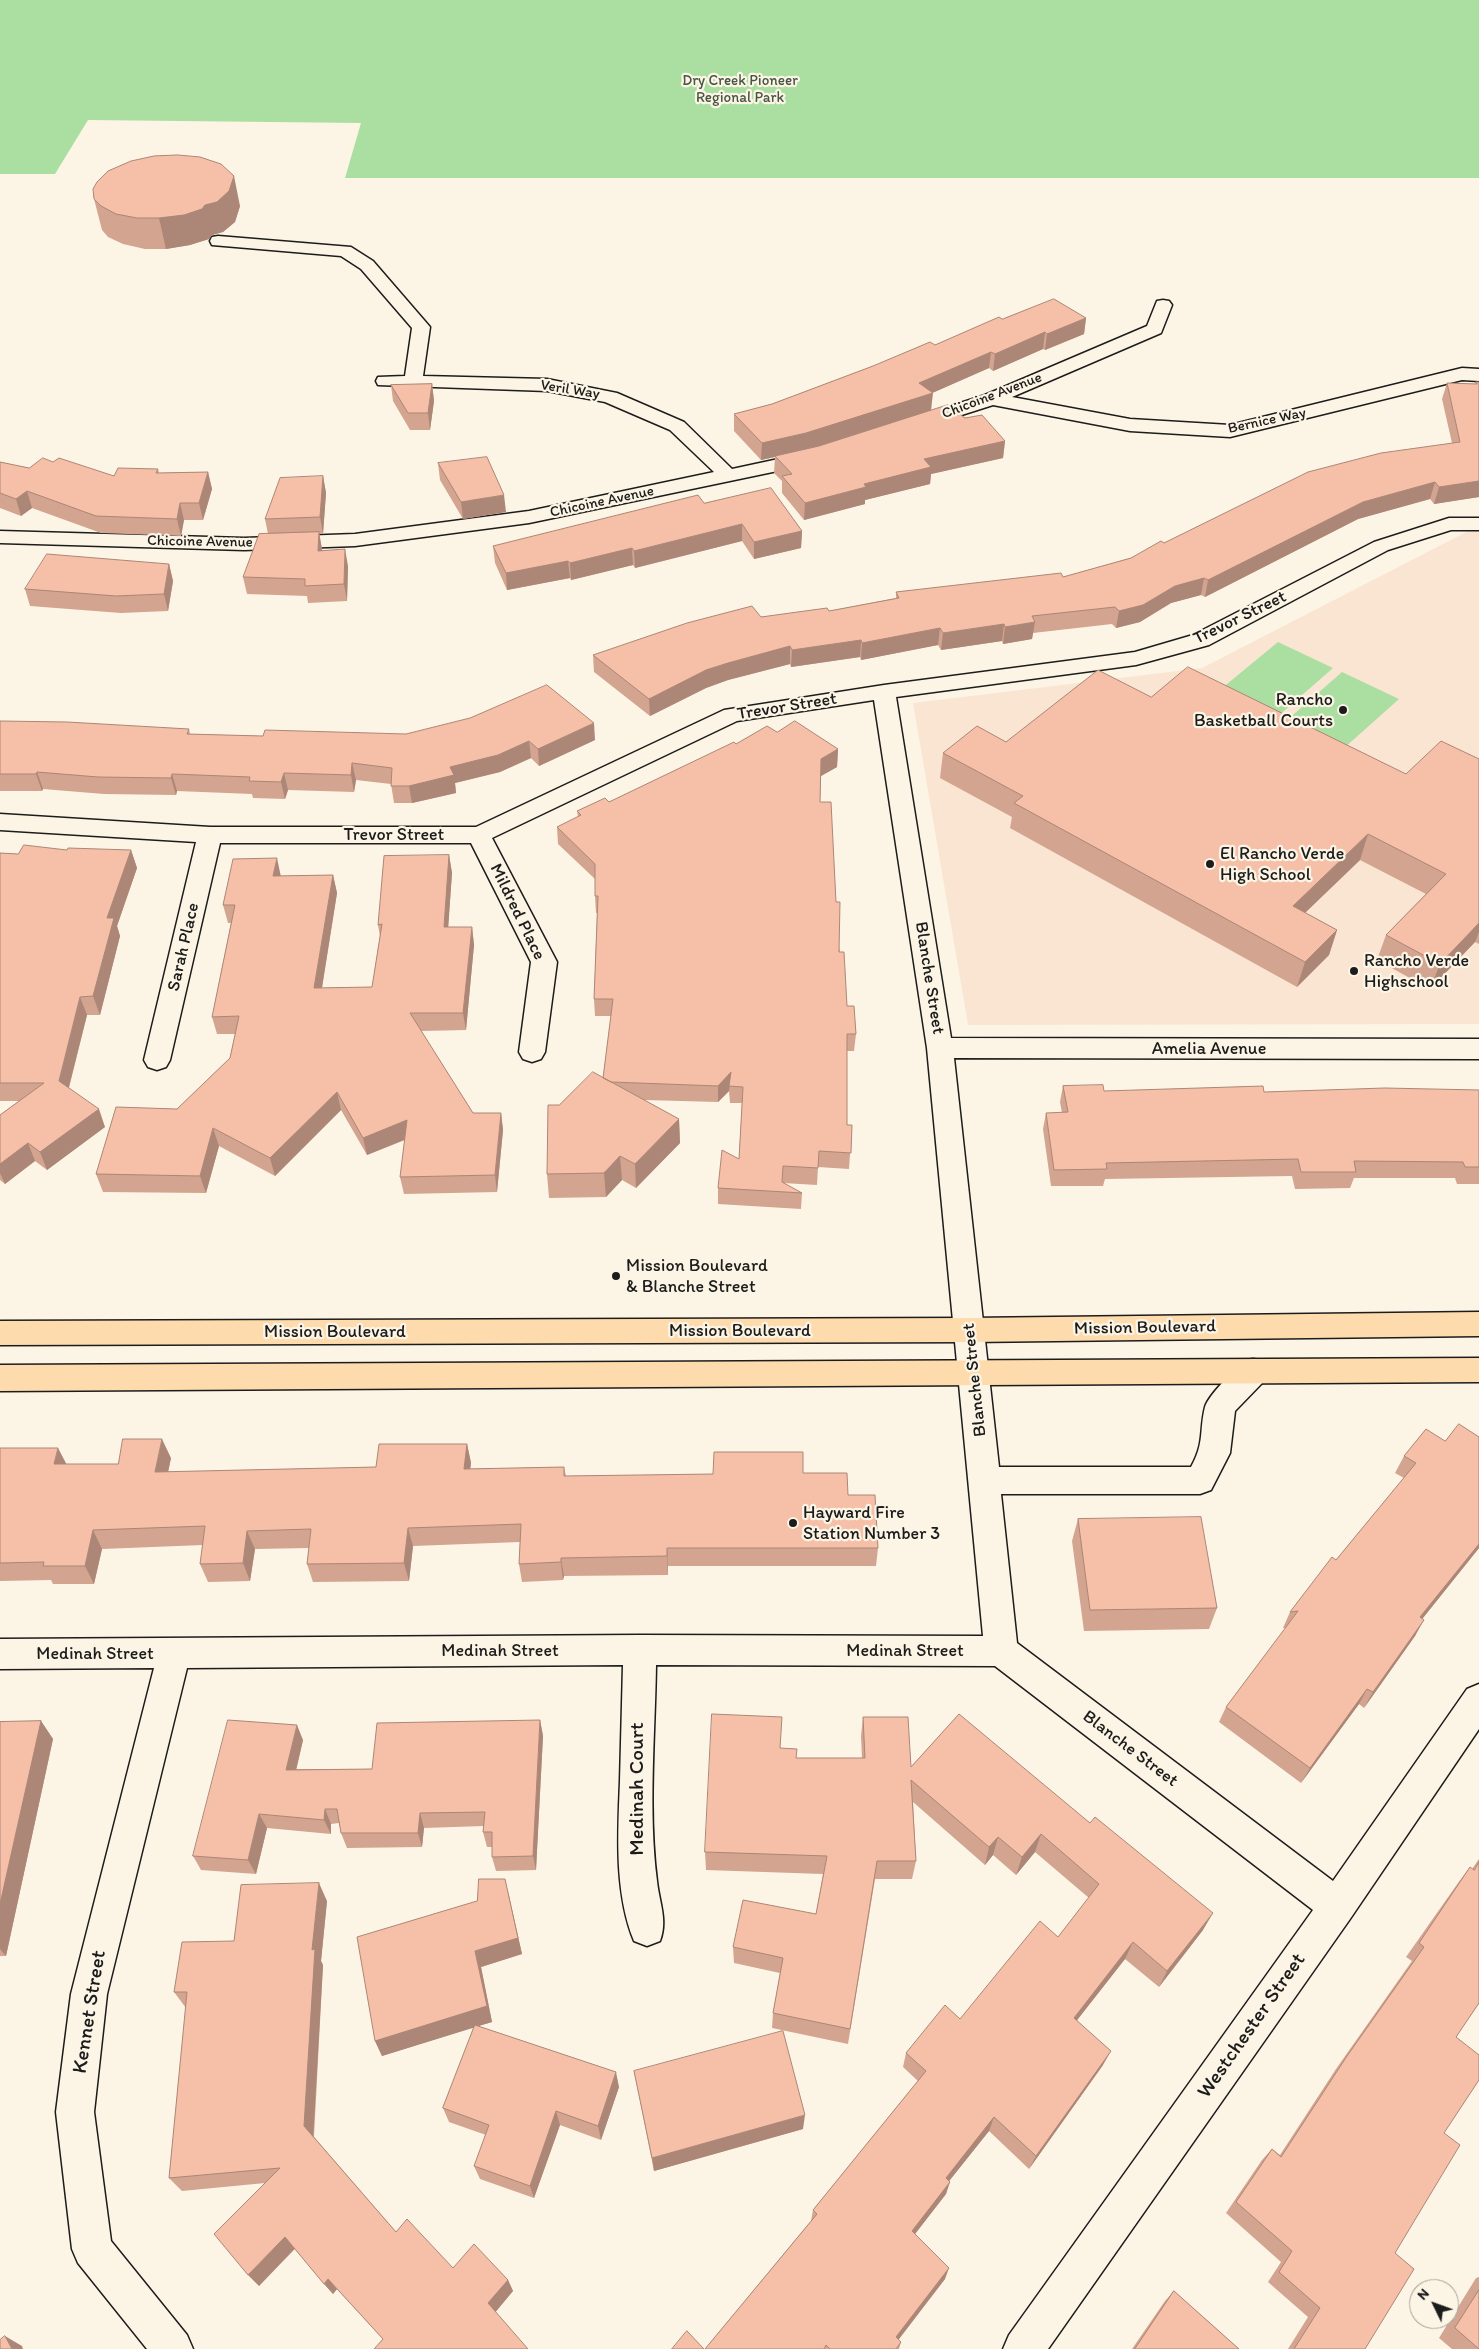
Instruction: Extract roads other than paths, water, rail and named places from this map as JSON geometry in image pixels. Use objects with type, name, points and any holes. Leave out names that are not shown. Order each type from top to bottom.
[{"type":"main road","name":"Mission Boulevard","points":[[0,1333],[970,1330],[1479,1324]]},
{"type":"main road","points":[[0,1378],[1479,1370]]},
{"type":"street","points":[[218,241],[345,251],[366,265],[421,327],[413,381]]},
{"type":"street","name":"Chicoine Avenue","points":[[902,428],[992,399],[1155,329],[1163,305]]},
{"type":"street","name":"Bernice Way","points":[[992,399],[1130,425],[1230,431],[1462,374],[1479,375]]},
{"type":"street","name":"Veril Way","points":[[385,381],[547,384],[610,397],[677,426],[729,476]]},
{"type":"street","name":"Chicoine Avenue","points":[[0,536],[244,544],[355,540],[529,517],[729,476],[829,452]]},
{"type":"street","name":"Trevor Street","points":[[0,822],[210,835],[479,835],[732,715],[884,692],[1136,658],[1201,640],[1381,546],[1449,524],[1479,524]]},
{"type":"street","name":"Blanche Street","points":[[884,692],[940,1048],[1001,1651],[1337,1906]]},
{"type":"street","name":"Sarah Place","points":[[157,1060],[210,835]]},
{"type":"street","name":"Mildred Place","points":[[479,835],[544,962],[532,1052]]},
{"type":"street","name":"Amelia Avenue","points":[[940,1048],[1479,1050]]},
{"type":"street","points":[[985,1480],[1200,1480],[1215,1453],[1220,1406],[1254,1371]]},
{"type":"street","name":"Medinah Street","points":[[0,1654],[640,1650],[1001,1651]]},
{"type":"street","name":"Medinah Court","points":[[640,1650],[636,1828],[639,1881],[647,1928]]},
{"type":"street","name":"Kennet Street","points":[[173,2349],[92,2249],[75,2112],[89,1994],[174,1653]]},
{"type":"street","name":"Westchester Street","points":[[1023,2349],[1337,1906],[1479,1700]]},
{"type":"place","name":"Rancho Basketball Courts","points":[[1343,710]]},
{"type":"place","name":"El Rancho Verde High School","points":[[1210,864]]},
{"type":"place","name":"Rancho Verde Highschool","points":[[1354,971]]},
{"type":"place","name":"Mission Boulevard & Blanche Street","points":[[616,1276]]},
{"type":"place","name":"Hayward Fire Station Number 3","points":[[793,1523]]},
{"type":"park label","name":"Dry Creek Pioneer Regional Park","points":[[740,90]]}]
